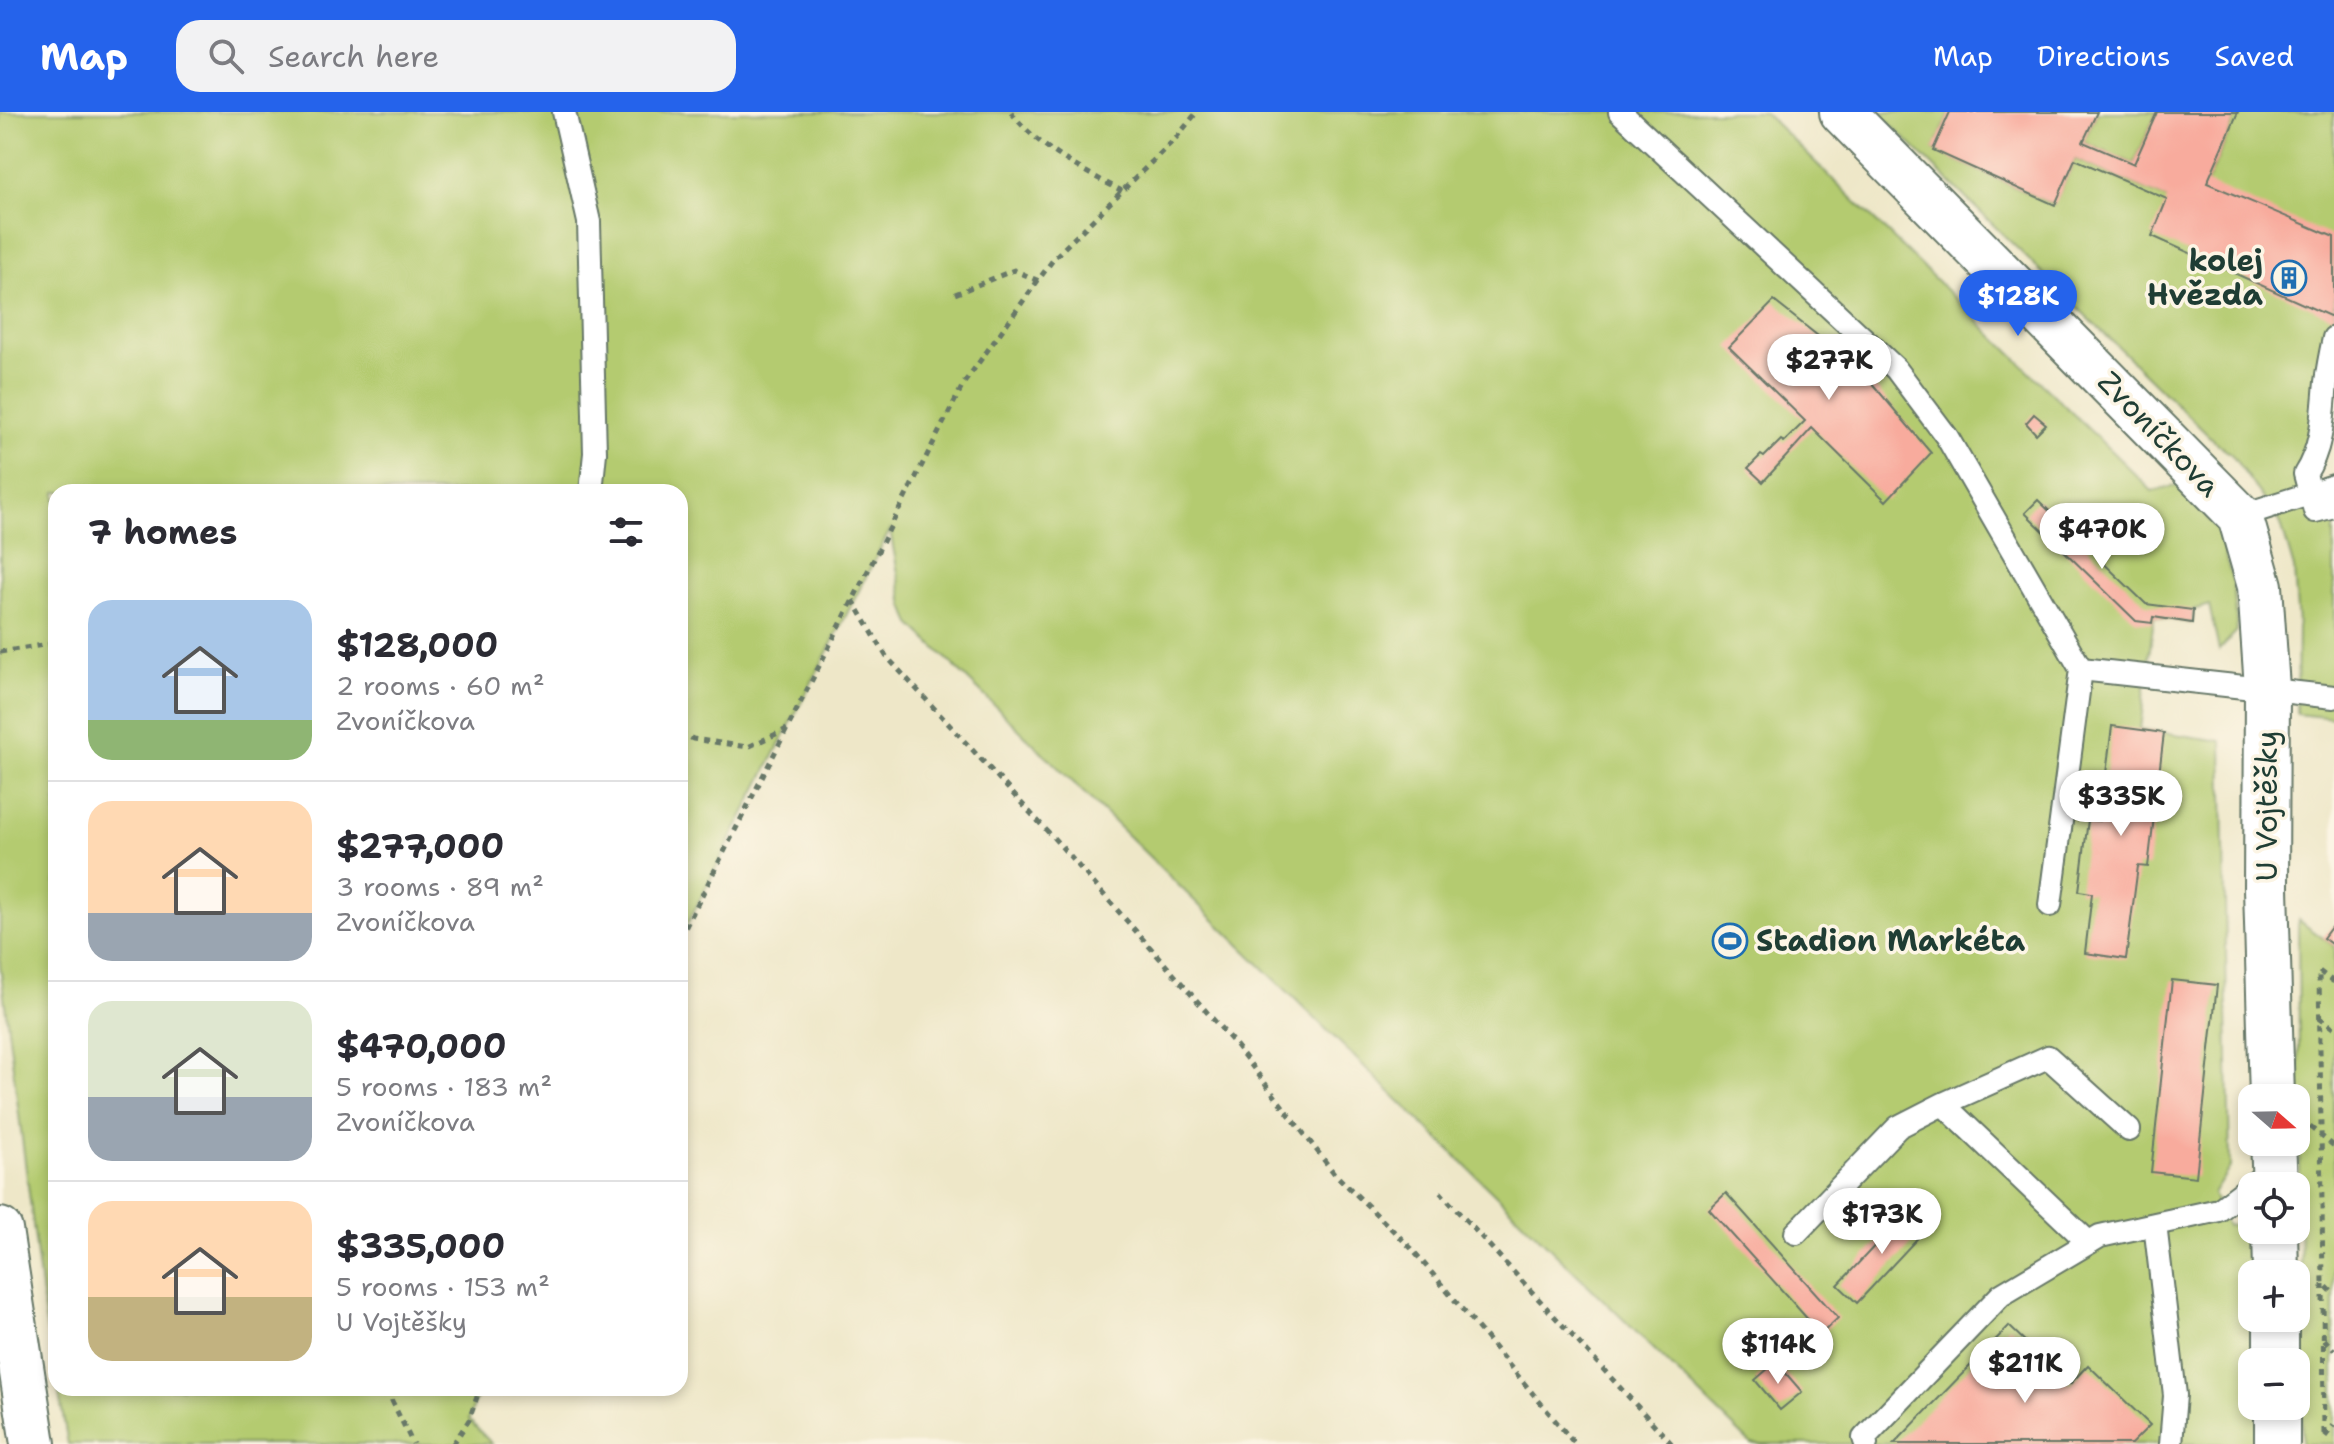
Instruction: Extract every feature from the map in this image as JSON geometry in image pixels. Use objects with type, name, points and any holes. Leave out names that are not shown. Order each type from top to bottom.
[{"type":"street","name":"Zvoníčkova","points":[[1856,116],[2240,516]]},
{"type":"street","name":"U Vojtěšky","points":[[2240,516],[2260,586],[2267,688],[2266,888],[2276,1084]]},
{"type":"street","points":[[0,1230],[33,1444]]},
{"type":"street","points":[[2277,1420],[2277,1444]]},
{"type":"lane","points":[[564,112],[589,222],[595,453],[592,484]]},
{"type":"lane","points":[[1620,112],[1896,369],[1947,437],[2081,669],[2050,905]]},
{"type":"lane","points":[[2334,338],[2326,377],[2321,432],[2313,461],[2305,474],[2315,511],[2334,506]]},
{"type":"lane","points":[[2240,516],[2334,486]]},
{"type":"lane","points":[[2081,669],[2334,697]]},
{"type":"lane","points":[[1796,1233],[1898,1127],[2048,1057],[2129,1130]]},
{"type":"lane","points":[[1943,1104],[2088,1242]]},
{"type":"lane","points":[[1866,1444],[1864,1438],[2001,1295],[2100,1236],[2219,1210],[2267,1156]]},
{"type":"lane","points":[[2155,1224],[2175,1395],[2175,1426],[2171,1444]]},
{"type":"path","points":[[1011,112],[1023,127],[1060,156],[1122,191]]},
{"type":"path","points":[[688,923],[964,383],[1055,257],[1176,138],[1197,112]]},
{"type":"path","points":[[955,294],[1014,270],[1039,281]]},
{"type":"path","points":[[853,600],[886,656],[1176,976],[1235,1044],[1334,1173],[1411,1248],[1575,1444]]},
{"type":"path","points":[[0,652],[48,644]]},
{"type":"path","points":[[688,736],[748,747],[788,729]]},
{"type":"path","points":[[2334,982],[2319,971],[2324,1438],[2334,1425]]},
{"type":"path","points":[[2319,1017],[2334,1028]]},
{"type":"path","points":[[2310,1137],[2320,1136],[2334,1146]]},
{"type":"path","points":[[1440,1192],[1672,1444]]},
{"type":"path","points":[[2323,1283],[2334,1294]]},
{"type":"path","points":[[2323,1338],[2334,1350]]},
{"type":"path","points":[[392,1396],[413,1444]]},
{"type":"path","points":[[453,1444],[469,1420],[477,1396]]},
{"type":"green space","name":"Stadion Markéta","points":[[0,112],[1764,112],[2152,491],[2186,484],[2198,507],[2218,532],[2233,582],[2237,631],[2219,650],[2209,605],[2193,610],[2192,623],[2154,617],[2140,729],[2222,741],[2230,1167],[2213,1194],[2227,1226],[2238,1224],[2238,1244],[2249,1244],[2250,1260],[2238,1260],[2238,1332],[2254,1332],[2255,1348],[2238,1348],[2238,1420],[2259,1420],[2261,1444],[1751,1444],[911,624],[904,606],[890,530],[688,922],[688,484],[48,484],[48,1335],[0,965]]},
{"type":"green space","points":[[1878,112],[1950,112],[1934,150],[2054,205],[2075,159],[2167,199],[2207,183],[2238,112],[2334,112],[2334,338],[2305,474],[2334,506],[2334,718],[2297,714],[2298,625],[2294,569],[2281,524],[2231,454],[2217,444]]},
{"type":"green space","points":[[2097,112],[2157,112],[2134,164],[2083,142]]},
{"type":"green space","points":[[2298,920],[2334,946],[2334,1444],[2302,1444],[2302,1420],[2310,1420],[2310,1348],[2301,1348],[2301,1332],[2310,1332],[2310,1260],[2301,1260],[2300,1244],[2310,1244],[2310,1172],[2300,1172],[2300,1156],[2310,1156],[2310,1084],[2299,1084]]},
{"type":"green space","points":[[59,1396],[477,1396],[469,1420],[492,1444],[68,1444]]},
{"type":"building","points":[[1950,112],[2097,112],[2083,142],[2134,164],[2157,112],[2238,112],[2207,183],[2334,237],[2334,318],[2152,236],[2167,199],[2075,159],[2055,205],[1933,150]]},
{"type":"building","points":[[1774,301],[1870,381],[1931,453],[1886,501],[1812,428],[1763,482],[1748,468],[1781,440],[1784,442],[1805,421],[1729,347]]},
{"type":"building","points":[[2034,414],[2046,424],[2036,434],[2026,423]]},
{"type":"building","points":[[2038,500],[2146,604],[2193,610],[2192,623],[2153,617],[2152,623],[2136,621],[2025,513]]},
{"type":"building","points":[[2112,726],[2164,733],[2148,867],[2138,866],[2126,959],[2085,953],[2092,893],[2079,891],[2088,820],[2100,821]]},
{"type":"building","points":[[2334,927],[2334,946],[2323,938]]},
{"type":"building","points":[[2172,980],[2217,985],[2196,1177],[2151,1172]]},
{"type":"building","points":[[1726,1193],[1838,1318],[1821,1334],[1709,1209]]},
{"type":"building","points":[[1908,1210],[1927,1228],[1857,1303],[1838,1285]]},
{"type":"building","points":[[2009,1326],[2070,1384],[2088,1365],[2150,1425],[2131,1444],[1894,1444]]},
{"type":"building","points":[[1776,1362],[1802,1392],[1780,1410],[1755,1380]]},
{"type":"place","name":"kolej Hvězda","points":[[2289,278]]},
{"type":"place","name":"Stadion Markéta","points":[[1730,941]]}]
